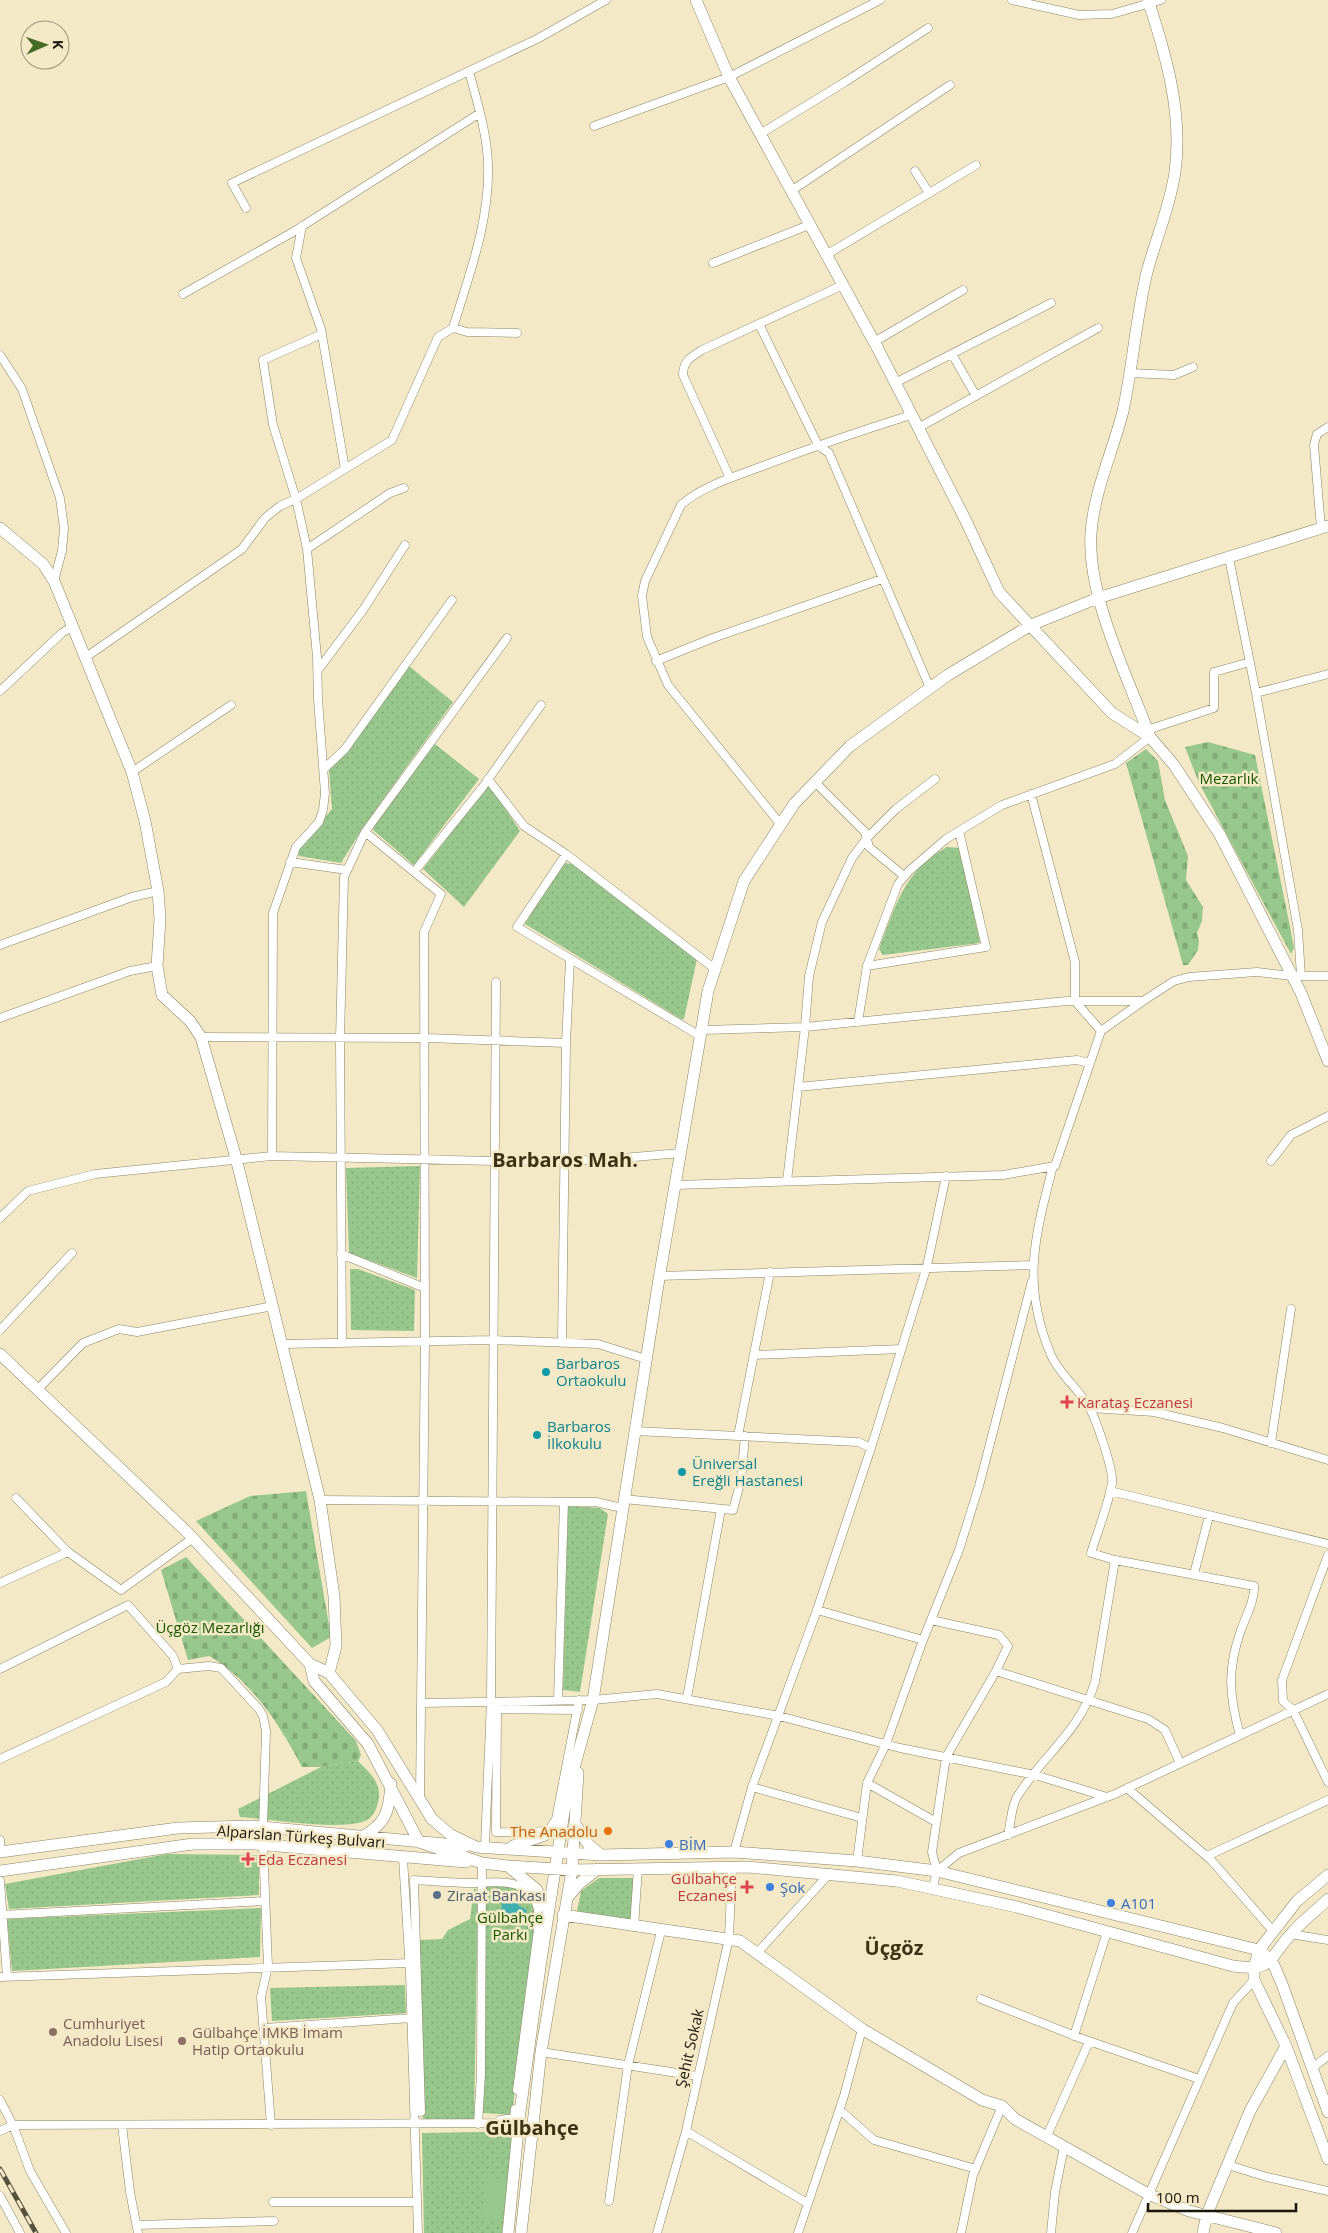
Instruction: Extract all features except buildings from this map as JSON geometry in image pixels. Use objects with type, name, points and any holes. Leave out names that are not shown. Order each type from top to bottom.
[{"type":"main road","points":[[696,0],[729,77],[874,342],[966,521],[998,592],[1112,713],[1148,734],[1174,765],[1220,835],[1296,976],[1328,1061]]},
{"type":"main road","points":[[1148,2],[1170,77],[1177,126],[1175,171],[1166,216],[1147,272],[1122,411],[1098,494],[1091,533],[1093,571],[1098,598],[1148,734]]},
{"type":"main road","points":[[508,2233],[519,2119],[548,1910],[567,1793],[593,1700],[646,1359],[708,991],[744,881],[794,804],[850,746],[930,688],[1031,625],[1098,598],[1325,527]]},
{"type":"main road","points":[[0,528],[43,564],[54,581],[132,772],[145,821],[158,891],[160,919],[157,966],[162,995],[190,1021],[201,1037],[236,1158],[320,1500],[334,1596],[336,1646],[328,1673]]},
{"type":"main road","points":[[0,1354],[193,1538],[310,1664],[328,1673],[377,1730],[432,1819],[450,1835],[480,1847]]},
{"type":"main road","points":[[310,1664],[314,1681],[368,1744],[391,1784],[419,1842],[482,1863],[572,1870],[732,1866],[830,1873],[933,1887],[1233,1966],[1254,1968],[1272,1961],[1290,1934],[1328,1899]]},
{"type":"main road","points":[[521,2233],[541,2052],[562,1916],[572,1870],[578,1759]]},
{"type":"main road","points":[[361,1838],[375,1829],[385,1818],[389,1805],[391,1784]]},
{"type":"main road","points":[[504,1848],[532,1841],[545,1835],[564,1816]]},
{"type":"main road","points":[[575,1824],[588,1844],[601,1855]]},
{"type":"main road","name":"Alparslan Türkeş Bulvarı","points":[[0,1848],[178,1828],[263,1828],[361,1838],[573,1854],[734,1852],[857,1861],[937,1871],[1259,1950]]},
{"type":"main road","name":"Alparslan Türkeş Bulvarı","points":[[0,1871],[193,1844],[263,1845],[482,1863]]},
{"type":"main road","points":[[508,1866],[536,1889],[548,1910]]},
{"type":"main road","points":[[566,1900],[580,1883],[598,1869]]},
{"type":"main road","points":[[1328,1875],[1297,1901],[1273,1931],[1259,1950],[1254,1968],[1254,1980],[1286,2046],[1328,2159]]},
{"type":"main road","points":[[562,1916],[740,1941],[862,2029],[982,2100],[1002,2106],[1015,2119],[1046,2138],[1148,2194],[1189,2211],[1207,2214],[1276,2233]]},
{"type":"main road","points":[[1259,1950],[1272,1961],[1328,2112]]},
{"type":"main road","points":[[1203,2233],[1207,2214],[1250,2111],[1286,2046]]},
{"type":"street","points":[[246,208],[232,182],[537,39],[606,0]]},
{"type":"street","points":[[594,126],[729,77],[880,0]]},
{"type":"street","points":[[1012,0],[1035,3],[1079,15],[1112,14],[1148,2],[1161,0]]},
{"type":"street","points":[[760,134],[928,28]]},
{"type":"street","points":[[86,657],[242,549],[265,518],[280,506],[296,499],[392,440],[438,337],[452,328],[477,251],[486,202],[488,163],[480,113],[469,70]]},
{"type":"street","points":[[791,191],[950,85]]},
{"type":"street","points":[[183,294],[302,226],[480,113]]},
{"type":"street","points":[[826,255],[976,165]]},
{"type":"street","points":[[915,171],[929,193]]},
{"type":"street","points":[[712,263],[809,225]]},
{"type":"street","points":[[302,226],[296,258],[322,334],[345,469]]},
{"type":"street","points":[[730,478],[683,375],[683,367],[688,359],[702,350],[842,285]]},
{"type":"street","points":[[874,342],[963,290]]},
{"type":"street","points":[[895,383],[1051,303]]},
{"type":"street","points":[[759,324],[818,445],[829,453],[930,688]]},
{"type":"street","points":[[452,328],[467,332],[517,333]]},
{"type":"street","points":[[918,428],[1098,328]]},
{"type":"street","points":[[272,1156],[272,912],[296,846],[319,822],[324,801],[324,769],[318,699],[318,670],[307,549],[296,499],[273,425],[263,360],[322,334]]},
{"type":"street","points":[[952,354],[976,396]]},
{"type":"street","points":[[0,355],[22,389],[60,498],[64,528],[62,551],[54,581]]},
{"type":"street","points":[[1130,373],[1174,375],[1193,367]]},
{"type":"street","points":[[780,825],[668,685],[656,662],[647,637],[642,612],[642,596],[645,582],[681,505],[690,497],[730,478],[818,445],[911,414]]},
{"type":"street","points":[[1325,527],[1314,445],[1317,434],[1328,427]]},
{"type":"street","points":[[307,549],[390,493],[404,488]]},
{"type":"street","points":[[318,670],[363,610],[405,545]]},
{"type":"street","points":[[1229,558],[1256,693],[1298,930],[1296,976]]},
{"type":"street","points":[[656,662],[713,638],[882,579]]},
{"type":"street","points":[[324,769],[345,749],[452,600]]},
{"type":"street","points":[[0,691],[62,633],[73,626]]},
{"type":"street","points":[[342,1343],[340,1039],[344,877],[365,832],[507,638]]},
{"type":"street","points":[[858,1022],[868,966],[898,884],[904,876],[946,839],[1002,804],[1115,764],[1148,734],[1214,708],[1214,672],[1250,662]]},
{"type":"street","points":[[1256,693],[1328,674]]},
{"type":"street","points":[[414,872],[488,779],[541,705]]},
{"type":"street","points":[[132,772],[231,706]]},
{"type":"street","points":[[488,779],[524,826],[566,854],[715,969]]},
{"type":"street","points":[[787,1181],[809,976],[822,922],[852,858],[867,838],[896,808],[936,779]]},
{"type":"street","points":[[815,782],[865,832],[869,847],[904,876]]},
{"type":"street","points":[[1031,794],[1075,962],[1075,1002],[1101,1031]]},
{"type":"street","points":[[868,966],[986,947],[959,831]]},
{"type":"street","points":[[365,832],[441,894],[424,932],[426,1158],[423,1703],[420,1800]]},
{"type":"street","points":[[566,854],[517,927],[701,1033],[805,1027],[1075,1002],[1143,1001]]},
{"type":"street","points":[[290,862],[347,870]]},
{"type":"street","points":[[0,945],[132,897],[158,891]]},
{"type":"street","points":[[562,1343],[566,1043],[570,959]]},
{"type":"street","points":[[0,1018],[130,971],[157,966]]},
{"type":"street","points":[[857,1861],[867,1783],[886,1744],[923,1640],[959,1550],[979,1486],[1032,1280],[1035,1237],[1053,1166],[1075,1110],[1101,1031],[1174,981],[1189,977],[1257,972],[1296,976],[1328,976]]},
{"type":"street","points":[[480,1847],[491,1701],[496,982]]},
{"type":"street","points":[[201,1037],[426,1038],[566,1043]]},
{"type":"street","points":[[798,1087],[1077,1060],[1089,1064]]},
{"type":"street","points":[[1271,1161],[1291,1135],[1328,1116]]},
{"type":"street","points":[[0,1218],[28,1191],[95,1174],[236,1158],[272,1156],[340,1159],[426,1158],[494,1161],[564,1161],[680,1153]]},
{"type":"street","points":[[675,1185],[1002,1174],[1053,1166]]},
{"type":"street","points":[[734,1852],[752,1787],[817,1610],[871,1448],[927,1266],[946,1176]]},
{"type":"street","points":[[0,1330],[72,1253]]},
{"type":"street","points":[[341,1254],[425,1288]]},
{"type":"street","points":[[660,1276],[927,1266],[1033,1265]]},
{"type":"street","points":[[320,1500],[596,1502],[732,1510],[741,1480],[741,1436],[770,1272]]},
{"type":"street","points":[[1032,1280],[1051,1357],[1090,1408],[1113,1482],[1091,1552],[1115,1560],[1254,1586],[1255,1593],[1240,1632],[1230,1671],[1231,1704],[1240,1735]]},
{"type":"street","points":[[38,1389],[83,1343],[119,1328],[137,1332],[273,1306]]},
{"type":"street","points":[[1271,1443],[1292,1309]]},
{"type":"street","points":[[282,1344],[493,1340],[598,1344],[646,1359]]},
{"type":"street","points":[[754,1355],[901,1349]]},
{"type":"street","points":[[1090,1408],[1154,1412],[1223,1428],[1328,1460]]},
{"type":"street","points":[[635,1431],[858,1442],[871,1448]]},
{"type":"street","points":[[1110,1492],[1328,1544]]},
{"type":"street","points":[[16,1498],[68,1552],[121,1590],[128,1605],[173,1656],[178,1669]]},
{"type":"street","points":[[558,1700],[564,1502]]},
{"type":"street","points":[[687,1698],[721,1509]]},
{"type":"street","points":[[1194,1574],[1209,1516]]},
{"type":"street","points":[[121,1590],[193,1538]]},
{"type":"street","points":[[0,1583],[68,1552]]},
{"type":"street","points":[[1328,1555],[1282,1680],[1283,1701],[1293,1710],[1328,1782]]},
{"type":"street","points":[[1008,1834],[1016,1798],[1069,1732],[1089,1702],[1095,1682],[1115,1560]]},
{"type":"street","points":[[0,1669],[128,1605]]},
{"type":"street","points":[[817,1610],[923,1640]]},
{"type":"street","points":[[931,1620],[999,1635],[1008,1646],[996,1671],[946,1757],[932,1852],[937,1871],[933,1887]]},
{"type":"street","points":[[0,1759],[166,1682],[178,1669],[209,1666],[221,1668],[263,1716],[266,1732],[263,1828]]},
{"type":"street","points":[[996,1671],[1089,1702],[1148,1719],[1165,1730],[1180,1763]]},
{"type":"street","points":[[423,1703],[593,1700],[657,1694],[687,1698],[779,1716],[886,1744],[1035,1775],[1107,1797]]},
{"type":"street","points":[[937,1871],[959,1853],[1107,1797],[1328,1694]]},
{"type":"street","points":[[578,1710],[497,1708],[496,1832],[539,1832],[556,1819],[578,1710],[579,1700]]},
{"type":"street","points":[[867,1783],[936,1822]]},
{"type":"street","points":[[752,1787],[862,1818]]},
{"type":"street","points":[[1127,1788],[1207,1856],[1273,1931]]},
{"type":"street","points":[[1207,1856],[1328,1800]]},
{"type":"street","points":[[263,1845],[268,1966],[261,1997],[271,2125]]},
{"type":"street","points":[[403,1858],[410,1963],[418,2233]]},
{"type":"street","points":[[478,2124],[481,2074],[482,1863]]},
{"type":"street","name":"Şehit Sokak","points":[[657,2233],[686,2130],[728,1938],[732,1866]]},
{"type":"street","points":[[634,1927],[638,1868]]},
{"type":"street","points":[[757,1953],[830,1873]]},
{"type":"street","points":[[421,2112],[414,1880],[508,1882],[525,1888],[535,1900],[539,1916],[514,2118],[500,2120]]},
{"type":"street","points":[[0,1881],[4,1976],[268,1966],[410,1963]]},
{"type":"street","points":[[1,1915],[265,1901]]},
{"type":"street","points":[[609,2201],[628,2065],[661,1931]]},
{"type":"street","points":[[1074,2036],[1107,1932]]},
{"type":"street","points":[[1290,1934],[1328,1940]]},
{"type":"street","points":[[1132,2233],[1233,2003],[1254,1980]]},
{"type":"street","points":[[981,1999],[1089,2042],[1199,2079]]},
{"type":"street","points":[[264,2028],[412,2018]]},
{"type":"street","points":[[798,2233],[840,2110],[862,2029]]},
{"type":"street","points":[[1046,2138],[1089,2042]]},
{"type":"street","points":[[541,2052],[697,2076]]},
{"type":"street","points":[[1312,2068],[1328,2056]]},
{"type":"street","points":[[0,2100],[13,2125],[30,2171],[66,2233]]},
{"type":"street","points":[[961,2233],[976,2169],[1002,2106]]},
{"type":"street","points":[[840,2110],[874,2140],[976,2169]]},
{"type":"street","points":[[0,2131],[13,2125],[500,2124],[519,2119]]},
{"type":"street","points":[[122,2125],[130,2192],[138,2229],[274,2221]]},
{"type":"street","points":[[686,2130],[807,2203]]},
{"type":"street","points":[[502,2233],[516,2132]]},
{"type":"street","points":[[1051,2233],[1055,2192],[1064,2147]]},
{"type":"street","points":[[1228,2165],[1267,2177],[1328,2191]]},
{"type":"street","points":[[0,2196],[20,2233]]},
{"type":"street","points":[[273,2202],[417,2202]]},
{"type":"green space","points":[[409,666],[453,702],[364,826],[341,863],[299,856],[298,850],[332,809],[329,770],[349,750]]},
{"type":"green space","name":"Mezarlık","points":[[1208,742],[1255,755],[1294,948],[1291,954],[1199,783],[1185,747]]},
{"type":"green space","points":[[435,744],[479,779],[414,865],[373,830],[379,818]]},
{"type":"green space","points":[[1146,749],[1158,761],[1165,800],[1188,856],[1186,880],[1203,907],[1202,921],[1197,933],[1199,941],[1198,950],[1188,965],[1183,965],[1126,763]]},
{"type":"green space","points":[[489,784],[520,831],[464,907],[423,869]]},
{"type":"green space","points":[[947,847],[960,848],[980,943],[883,955],[879,949],[903,890],[921,866],[932,856]]},
{"type":"green space","points":[[564,863],[575,864],[697,959],[684,1019],[681,1019],[525,924]]},
{"type":"green space","points":[[420,1166],[417,1278],[349,1253],[346,1168]]},
{"type":"green space","points":[[350,1269],[358,1269],[415,1290],[414,1331],[351,1330]]},
{"type":"green space","name":"Üçgöz Mezarlığı","points":[[306,1491],[331,1637],[312,1648],[196,1521],[250,1496]]},
{"type":"green space","points":[[568,1506],[600,1508],[608,1514],[580,1692],[563,1690]]},
{"type":"green space","name":"Üçgöz Mezarlığı","points":[[186,1557],[356,1741],[361,1755],[358,1761],[321,1767],[302,1767],[274,1720],[238,1678],[209,1656],[188,1660],[161,1570]]},
{"type":"green space","points":[[358,1761],[372,1776],[379,1792],[375,1811],[365,1821],[336,1825],[240,1817],[238,1809],[321,1767]]},
{"type":"green space","points":[[167,1854],[259,1855],[259,1895],[9,1909],[5,1884]]},
{"type":"green space","points":[[599,1878],[634,1878],[632,1921],[577,1911],[581,1891]]},
{"type":"green space","name":"Gülbahçe Parkı","points":[[516,1885],[530,1897],[536,1912],[512,2115],[483,2113],[486,1886]]},
{"type":"green space","points":[[474,1888],[478,1891],[474,2119],[423,2120],[420,1940],[442,1939],[448,1930],[470,1919]]},
{"type":"green space","points":[[261,1908],[260,1957],[12,1971],[7,1919]]},
{"type":"green space","points":[[405,1985],[406,2013],[272,2021],[270,1988]]},
{"type":"green space","points":[[481,2132],[514,2134],[502,2233],[424,2233],[422,2133]]},
{"type":"green space","points":[[487,2177],[507,2179],[501,2222],[481,2219]]},
{"type":"water","points":[[515,1899],[519,1906],[527,1910],[525,1920],[521,1925],[517,1925],[509,1915],[500,1915],[499,1912],[502,1907],[501,1900]]},
{"type":"railway","points":[[0,2169],[36,2233]]},
{"type":"place","name":"Barbaros Ortaokulu","points":[[546,1372]]},
{"type":"place","name":"Karataş Eczanesi","points":[[1067,1402]]},
{"type":"place","name":"Barbaros İlkokulu","points":[[537,1435]]},
{"type":"place","name":"Üniversal Ereğli Hastanesi","points":[[682,1472]]},
{"type":"place","name":"The Anadolu","points":[[608,1831]]},
{"type":"place","name":"BİM","points":[[669,1844]]},
{"type":"place","name":"Eda Eczanesi","points":[[248,1859]]},
{"type":"place","name":"Gülbahçe Eczanesi","points":[[747,1887]]},
{"type":"place","name":"Şok","points":[[770,1887]]},
{"type":"place","name":"Ziraat Bankası","points":[[437,1895]]},
{"type":"place","name":"A101","points":[[1111,1903]]},
{"type":"place","name":"Cumhuriyet Anadolu Lisesi","points":[[53,2032]]},
{"type":"place","name":"Gülbahçe İMKB İmam Hatip Ortaokulu","points":[[182,2041]]},
{"type":"district","name":"Barbaros Mah.","points":[[565,1159]]},
{"type":"district","name":"Üçgöz","points":[[894,1947]]},
{"type":"district","name":"Gülbahçe","points":[[532,2127]]}]
